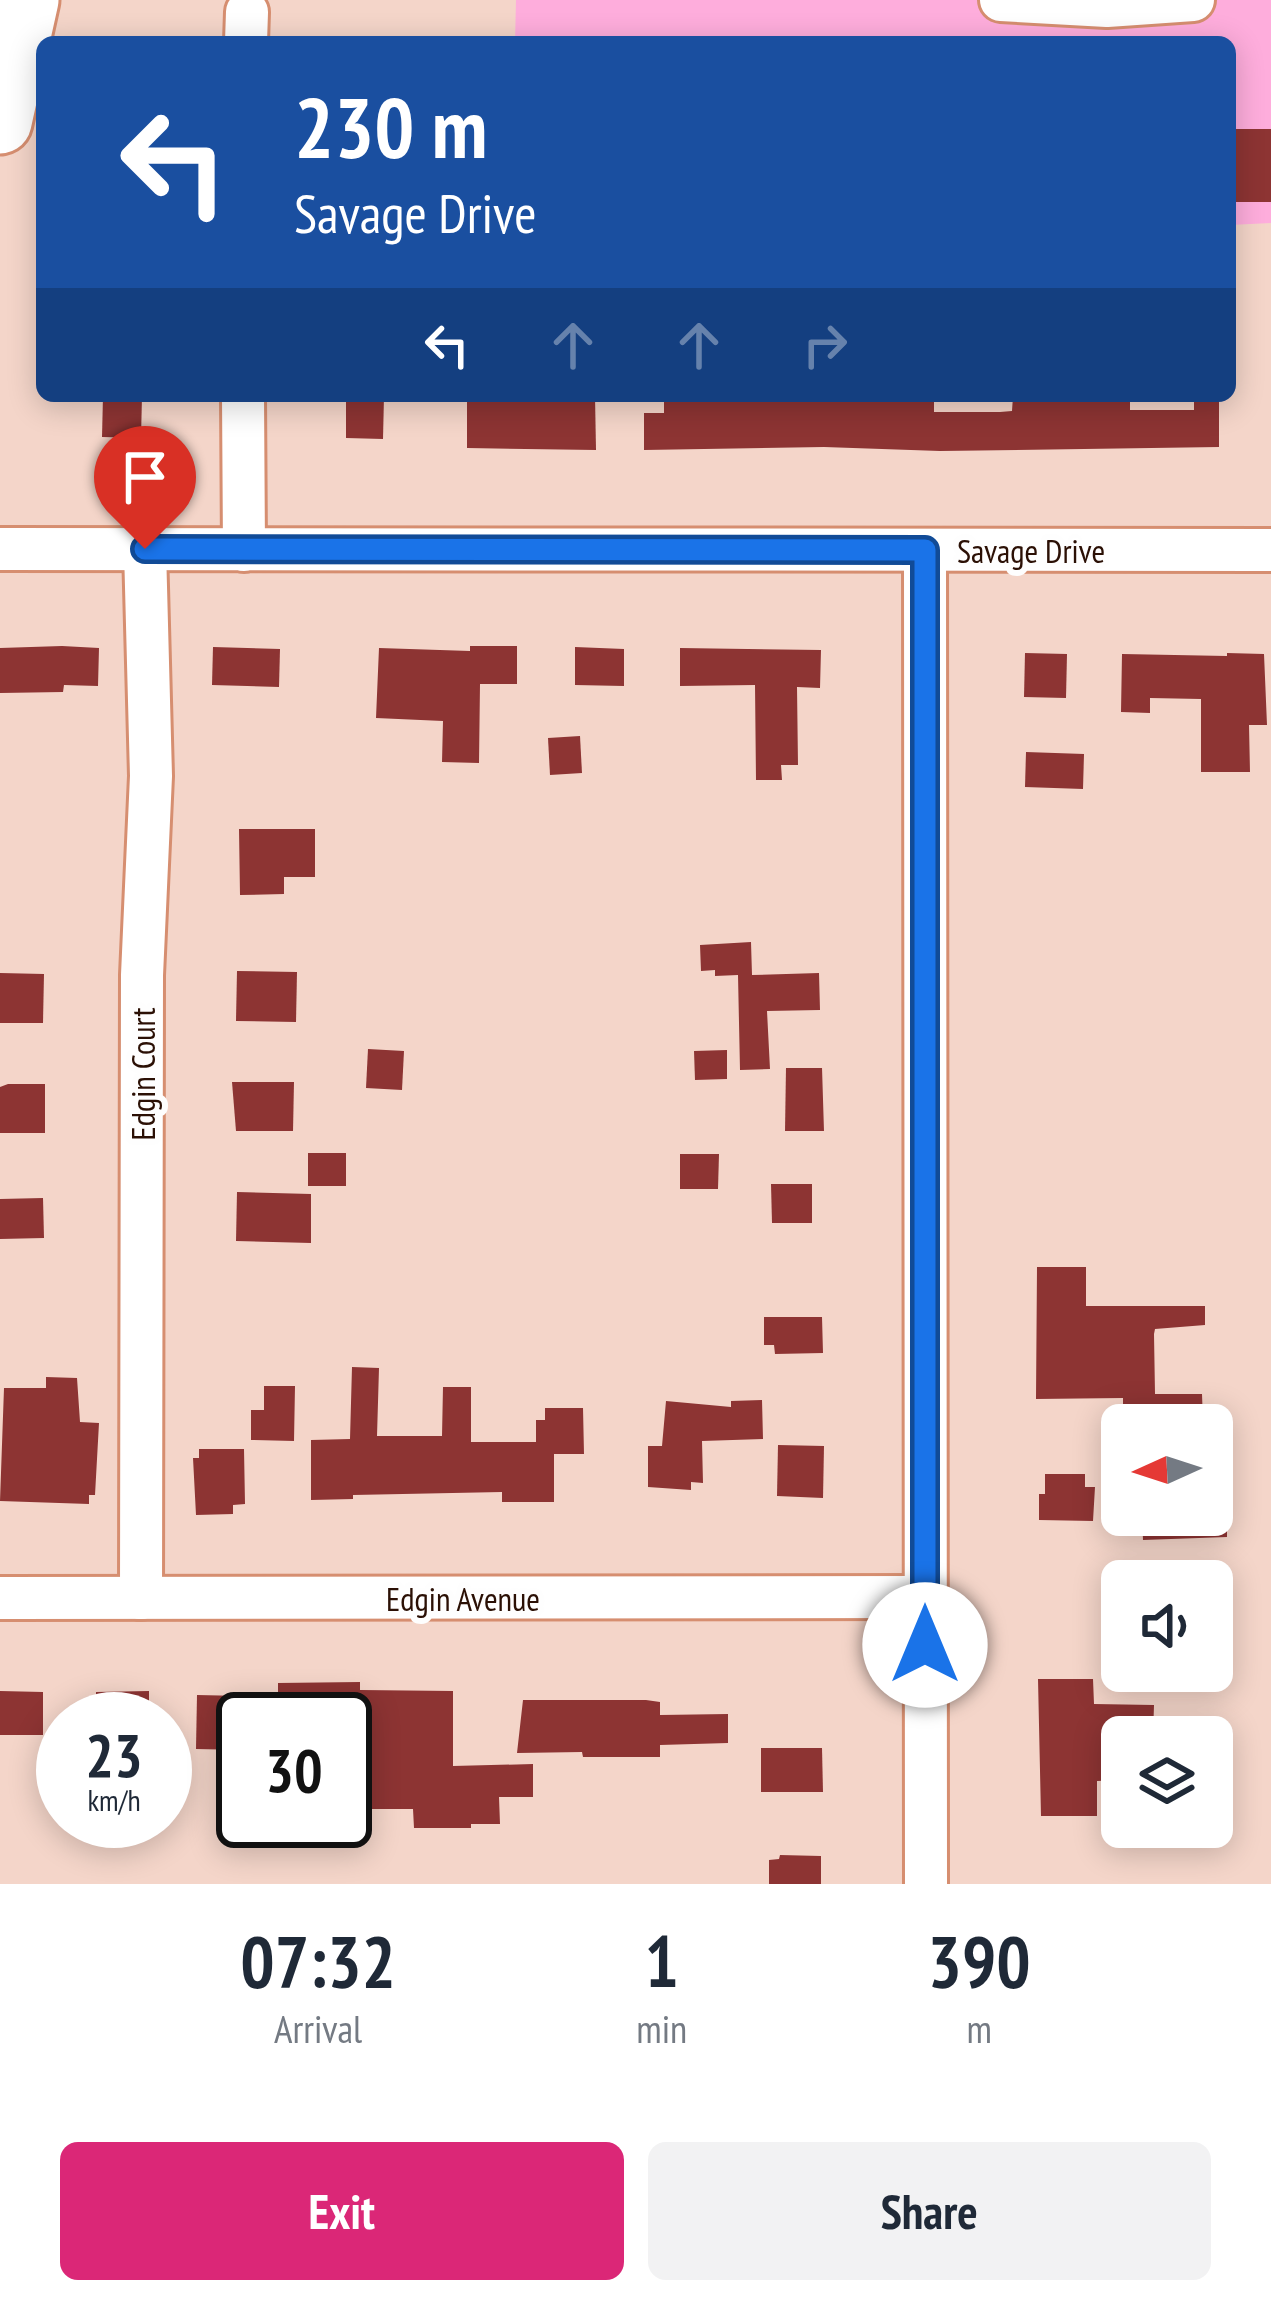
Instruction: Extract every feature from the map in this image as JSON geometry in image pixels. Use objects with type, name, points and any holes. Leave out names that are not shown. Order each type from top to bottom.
[{"type":"highway","points":[[0,122],[27,0]]},
{"type":"street","points":[[1001,0],[1107,6],[1193,0]]},
{"type":"street","points":[[243,402],[244,550]]},
{"type":"street","name":"Savage Drive","points":[[0,549],[1271,550]]},
{"type":"street","name":"Edgin Court","points":[[141,1598],[142,998],[151,776],[145,549]]},
{"type":"street","points":[[925,550],[926,1884]]},
{"type":"street","name":"Edgin Avenue","points":[[0,1598],[925,1597]]},
{"type":"shaded area","points":[[516,0],[1271,0],[1271,223],[1236,225],[1236,36],[515,36]]},
{"type":"building","points":[[1236,129],[1271,129],[1271,202],[1236,202]]},
{"type":"building","points":[[103,402],[142,402],[141,438],[102,437]]},
{"type":"building","points":[[346,402],[384,402],[383,439],[346,438]]},
{"type":"building","points":[[467,402],[595,402],[596,450],[467,448]]},
{"type":"building","points":[[664,402],[934,402],[934,412],[1000,412],[1012,411],[1013,402],[1130,402],[1130,410],[1194,410],[1194,402],[1219,402],[1219,447],[644,450],[644,413],[664,413]]},
{"type":"building","points":[[470,646],[517,646],[517,684],[480,684],[479,763],[442,762],[443,721],[376,718],[379,648],[470,651]]},
{"type":"building","points":[[213,647],[280,649],[279,687],[212,685]]},
{"type":"building","points":[[575,647],[624,649],[624,686],[575,685]]},
{"type":"building","points":[[0,648],[99,648],[98,686],[0,693]]},
{"type":"building","points":[[680,648],[821,650],[820,688],[797,687],[798,765],[781,765],[782,780],[756,780],[755,685],[680,686]]},
{"type":"building","points":[[1025,653],[1067,654],[1066,698],[1024,697]]},
{"type":"building","points":[[1122,654],[1264,654],[1267,725],[1249,725],[1250,772],[1201,772],[1201,699],[1150,698],[1150,713],[1121,712]]},
{"type":"building","points":[[580,736],[582,773],[550,775],[548,738]]},
{"type":"building","points":[[1026,752],[1084,754],[1083,789],[1025,787]]},
{"type":"building","points":[[239,829],[315,829],[315,877],[284,877],[284,894],[240,895]]},
{"type":"building","points":[[751,942],[752,975],[819,973],[820,1010],[767,1011],[770,1069],[740,1070],[738,975],[701,971],[700,945]]},
{"type":"building","points":[[237,971],[297,972],[296,1022],[236,1021]]},
{"type":"building","points":[[0,973],[44,974],[43,1023],[0,1023]]},
{"type":"building","points":[[368,1049],[404,1051],[402,1090],[366,1088]]},
{"type":"building","points":[[727,1050],[727,1079],[695,1080],[694,1051]]},
{"type":"building","points":[[786,1068],[822,1068],[824,1131],[785,1131]]},
{"type":"building","points":[[232,1082],[294,1082],[293,1131],[236,1131]]},
{"type":"building","points":[[45,1084],[45,1133],[0,1133],[0,1087]]},
{"type":"building","points":[[308,1153],[346,1153],[346,1186],[308,1186]]},
{"type":"building","points":[[680,1154],[719,1154],[718,1189],[680,1189]]},
{"type":"building","points":[[771,1184],[812,1184],[812,1223],[772,1223]]},
{"type":"building","points":[[237,1192],[311,1194],[311,1243],[236,1241]]},
{"type":"building","points":[[43,1198],[44,1238],[0,1239],[0,1199]]},
{"type":"building","points":[[1037,1267],[1086,1267],[1086,1306],[1205,1306],[1205,1325],[1155,1329],[1154,1334],[1155,1394],[1202,1394],[1202,1404],[1123,1404],[1123,1398],[1036,1399]]},
{"type":"building","points":[[764,1317],[822,1317],[823,1353],[775,1354],[774,1345],[764,1345]]},
{"type":"building","points":[[352,1367],[379,1368],[377,1436],[442,1436],[443,1387],[471,1387],[471,1442],[536,1442],[536,1420],[545,1420],[545,1408],[583,1408],[584,1454],[554,1454],[554,1502],[502,1502],[502,1492],[311,1500],[311,1440],[350,1439]]},
{"type":"building","points":[[46,1377],[77,1378],[80,1422],[99,1423],[95,1495],[89,1495],[89,1504],[0,1501],[4,1388],[46,1388]]},
{"type":"building","points":[[264,1386],[295,1386],[294,1441],[251,1440],[251,1410],[264,1410]]},
{"type":"building","points":[[762,1400],[763,1439],[702,1441],[703,1483],[691,1482],[691,1490],[648,1487],[648,1446],[662,1446],[666,1401],[731,1407],[731,1401]]},
{"type":"building","points":[[778,1445],[824,1446],[823,1498],[777,1496]]},
{"type":"building","points":[[199,1449],[244,1449],[245,1504],[233,1505],[233,1514],[196,1515],[193,1458],[199,1458]]},
{"type":"building","points":[[1045,1474],[1085,1474],[1085,1487],[1095,1487],[1093,1521],[1039,1520]]},
{"type":"building","points":[[1143,1536],[1227,1536],[1227,1537],[1143,1540]]},
{"type":"building","points":[[1038,1679],[1093,1679],[1094,1704],[1154,1705],[1154,1716],[1101,1716],[1097,1816],[1041,1816]]},
{"type":"building","points":[[360,1682],[360,1690],[453,1691],[453,1766],[533,1764],[533,1797],[499,1797],[500,1824],[414,1828],[413,1809],[372,1809],[372,1692],[278,1692],[278,1683]]},
{"type":"building","points":[[0,1691],[43,1692],[36,1692],[36,1735],[0,1735]]},
{"type":"building","points":[[197,1695],[216,1695],[216,1749],[196,1749]]},
{"type":"building","points":[[523,1700],[646,1700],[660,1702],[660,1715],[728,1714],[728,1743],[660,1745],[660,1757],[517,1753]]},
{"type":"building","points":[[761,1748],[822,1748],[823,1792],[761,1792]]},
{"type":"building","points":[[780,1855],[821,1856],[821,1884],[769,1884],[769,1860]]},
{"type":"route","points":[[145,549],[925,550],[925,1645]]}]
